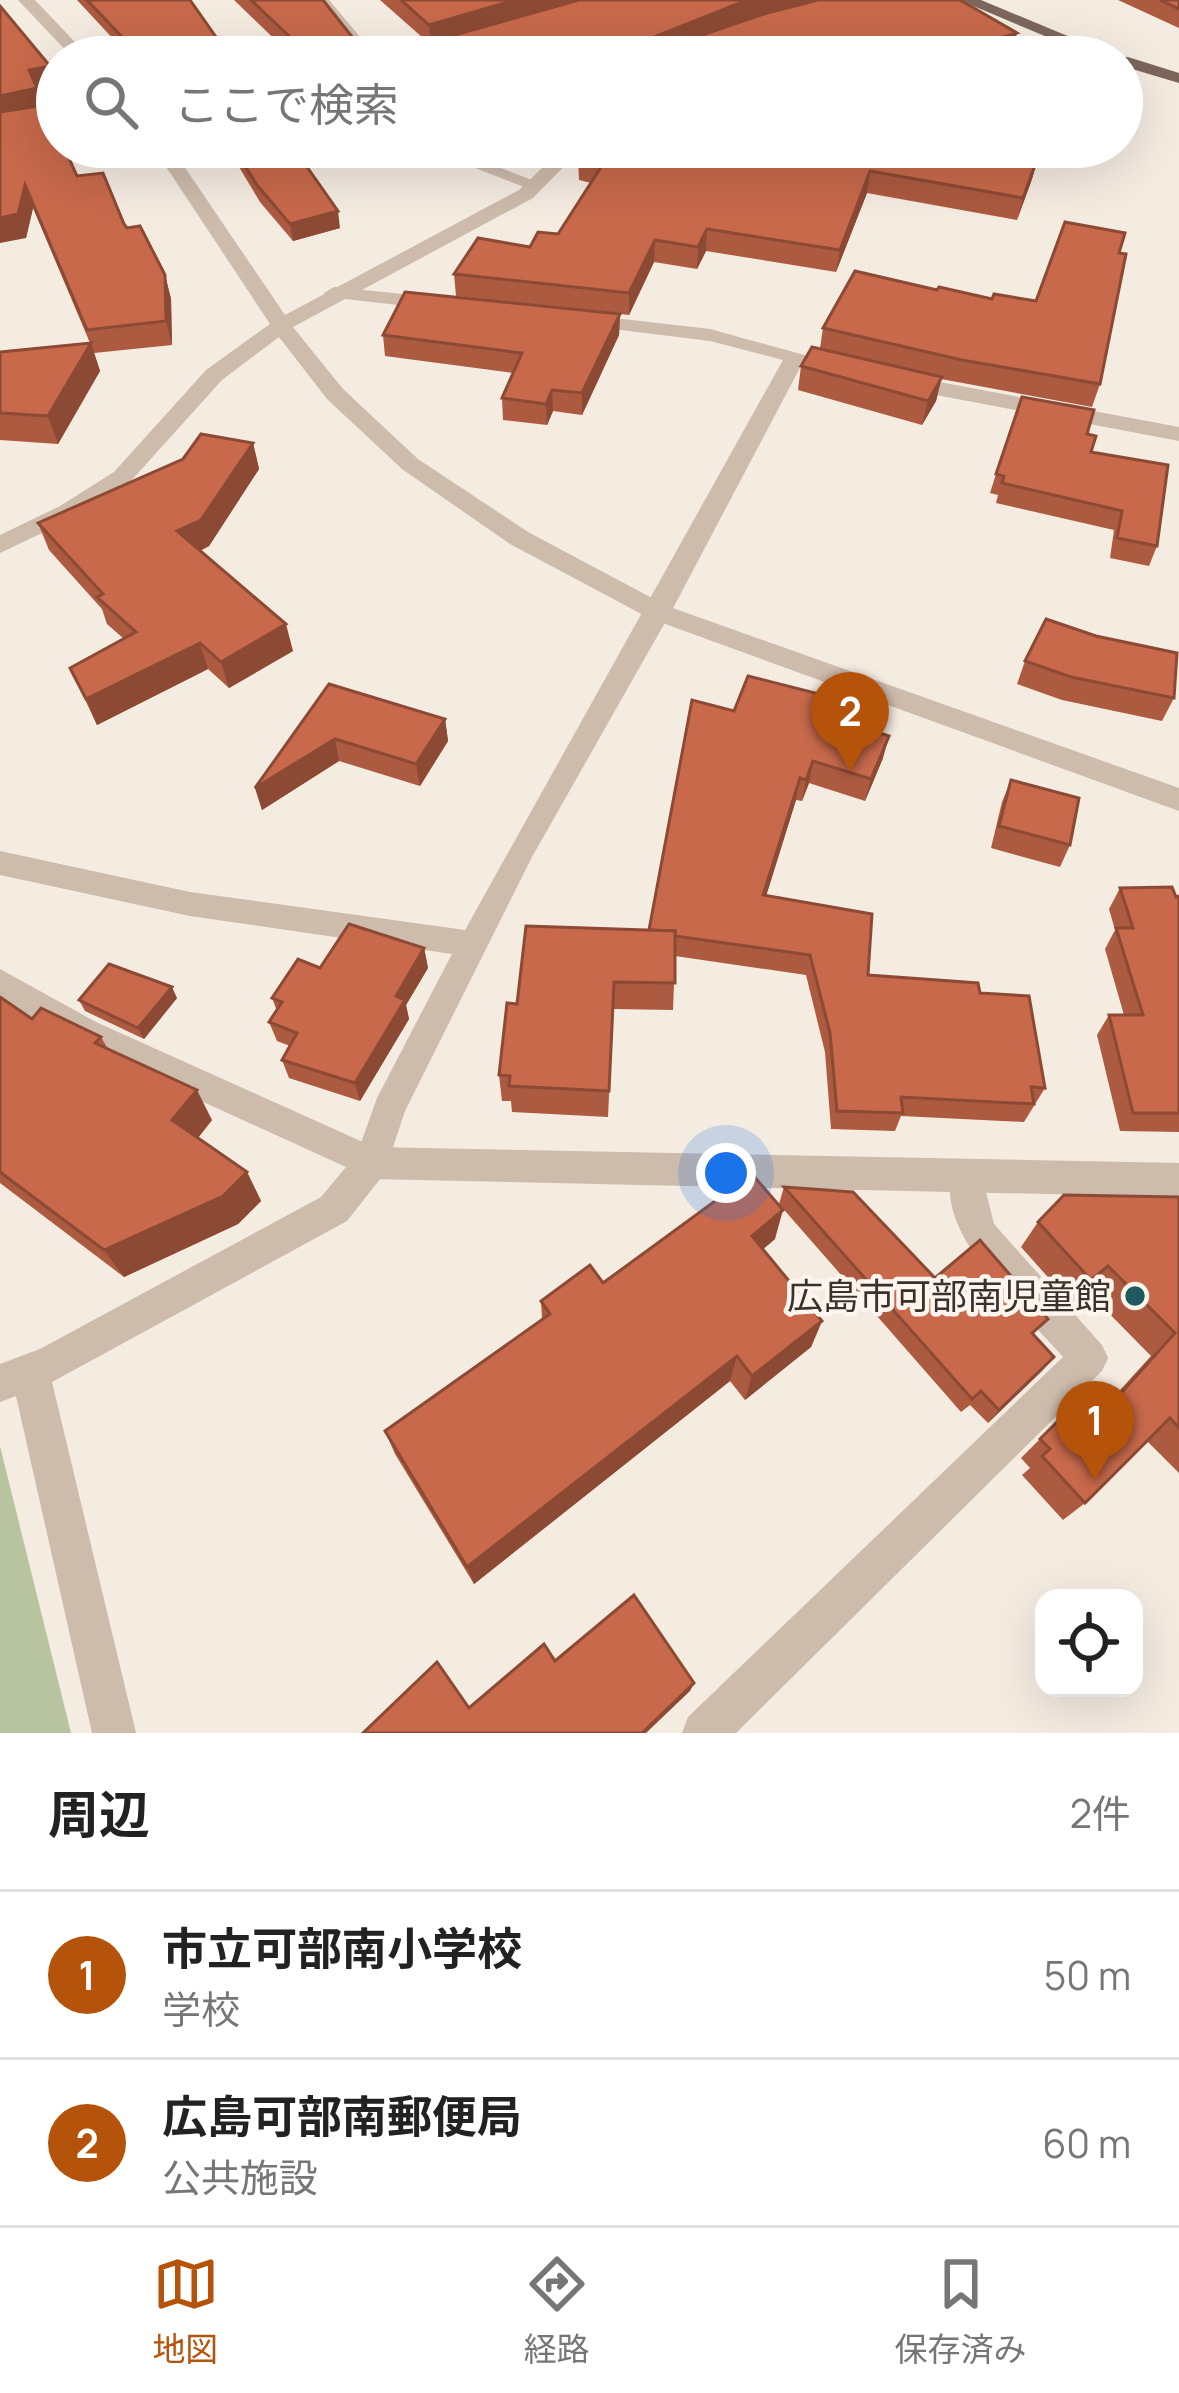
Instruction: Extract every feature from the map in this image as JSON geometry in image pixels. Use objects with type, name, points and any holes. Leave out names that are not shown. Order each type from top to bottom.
[{"type":"main road","points":[[968,0],[1058,36]]},
{"type":"main road","points":[[1143,67],[1179,78]]},
{"type":"street","points":[[26,0],[61,36]]},
{"type":"street","points":[[321,0],[351,36]]},
{"type":"street","points":[[487,36],[500,32]]},
{"type":"street","points":[[176,168],[281,325],[335,394],[410,464],[519,538],[658,612],[1179,800]]},
{"type":"street","points":[[490,168],[536,184]]},
{"type":"street","points":[[0,545],[69,511],[122,477],[214,376],[281,325],[536,184],[552,168]]},
{"type":"street","points":[[334,292],[457,306]]},
{"type":"street","points":[[549,316],[710,334],[842,367]]},
{"type":"street","points":[[113,1733],[15,1377],[334,1209],[372,1163],[389,1109],[520,852],[658,612],[796,356]]},
{"type":"street","points":[[887,378],[1179,434]]},
{"type":"street","points":[[0,862],[190,904],[473,944]]},
{"type":"street","points":[[0,983],[84,1032],[372,1163],[1179,1180]]},
{"type":"street","points":[[704,1733],[1089,1358],[977,1232],[967,1176]]},
{"type":"lane","points":[[0,128],[36,121]]},
{"type":"green space","points":[[0,1446],[71,1733],[0,1733]]},
{"type":"building","points":[[87,0],[190,0],[215,36],[121,36]]},
{"type":"building","points":[[251,0],[323,0],[351,36],[289,36]]},
{"type":"building","points":[[401,0],[515,0],[429,25]]},
{"type":"building","points":[[579,0],[747,0],[657,36],[451,36]]},
{"type":"building","points":[[818,0],[960,0],[1017,33],[700,36]]},
{"type":"building","points":[[0,6],[36,49],[36,69],[29,70],[36,88],[0,96]]},
{"type":"building","points":[[36,106],[36,168],[73,168],[77,176],[103,173],[124,224],[140,226],[165,275],[166,321],[87,330],[25,185],[18,214],[0,218],[0,112]]},
{"type":"building","points":[[246,168],[308,168],[338,211],[290,224]]},
{"type":"building","points":[[600,168],[1034,168],[1023,198],[870,171],[840,250],[707,229],[698,247],[655,240],[629,293],[454,274],[478,238],[530,247],[538,232],[558,234]]},
{"type":"building","points":[[1065,222],[1125,233],[1119,253],[1126,254],[1100,384],[962,360],[823,328],[855,271],[937,290],[1036,301]]},
{"type":"building","points":[[405,292],[620,314],[582,393],[552,390],[546,404],[502,398],[522,353],[383,335]]},
{"type":"building","points":[[91,343],[48,416],[0,413],[0,352]]},
{"type":"building","points":[[812,347],[942,377],[928,401],[801,366]]},
{"type":"building","points":[[1022,397],[1094,410],[1087,434],[1096,436],[1091,452],[1168,465],[1157,546],[1117,538],[1122,511],[1002,483],[1004,476],[996,474]]},
{"type":"building","points":[[201,434],[253,443],[201,520],[177,531],[286,624],[221,662],[200,643],[86,699],[70,668],[136,632],[97,597],[103,594],[38,523],[183,459]]},
{"type":"building","points":[[1046,619],[1096,636],[1177,653],[1174,698],[1071,677],[1025,661]]},
{"type":"building","points":[[748,676],[835,698],[829,717],[889,736],[871,779],[813,761],[806,780],[800,778],[763,895],[872,914],[868,975],[978,983],[980,993],[1029,996],[1045,1088],[1031,1087],[1034,1104],[901,1097],[903,1113],[837,1111],[830,1033],[810,955],[649,930],[692,700],[734,711]]},
{"type":"building","points":[[329,684],[445,719],[416,764],[335,739],[255,788]]},
{"type":"building","points":[[1011,780],[1079,798],[1070,845],[999,826]]},
{"type":"building","points":[[1172,887],[1179,896],[1179,1113],[1133,1113],[1109,1015],[1143,1015],[1116,928],[1133,928],[1120,888]]},
{"type":"building","points":[[349,924],[424,948],[396,996],[405,1000],[355,1083],[282,1060],[297,1033],[269,1022],[282,1002],[272,998],[298,959],[320,968]]},
{"type":"building","points":[[526,926],[675,931],[675,983],[614,982],[609,1091],[509,1086],[510,1076],[499,1075],[507,1003],[517,1004]]},
{"type":"building","points":[[109,964],[172,987],[138,1028],[79,1000]]},
{"type":"building","points":[[0,997],[32,1019],[41,1008],[101,1037],[95,1043],[197,1090],[172,1120],[247,1172],[223,1196],[104,1250],[0,1172]]},
{"type":"building","points":[[752,1174],[783,1210],[752,1236],[822,1321],[752,1376],[737,1356],[467,1567],[385,1431],[550,1314],[541,1301],[590,1265],[603,1283]]},
{"type":"building","points":[[784,1187],[853,1192],[935,1278],[980,1240],[1048,1319],[1032,1333],[1054,1357],[999,1410],[981,1391],[972,1399]]},
{"type":"building","points":[[1064,1195],[1179,1197],[1179,1428],[1170,1418],[1085,1503],[1042,1456],[1050,1449],[1040,1439],[1094,1385],[1112,1403],[1175,1333],[1108,1266],[1091,1280],[1038,1222]]},
{"type":"building","points":[[634,1595],[694,1683],[642,1733],[363,1733],[437,1662],[469,1708],[544,1644],[555,1661]]},
{"type":"place","name":"広島可部南郵便局","points":[[850,771]]},
{"type":"place","name":"広島市可部南児童館","points":[[1135,1296]]},
{"type":"place","name":"市立可部南小学校","points":[[1095,1480]]}]
